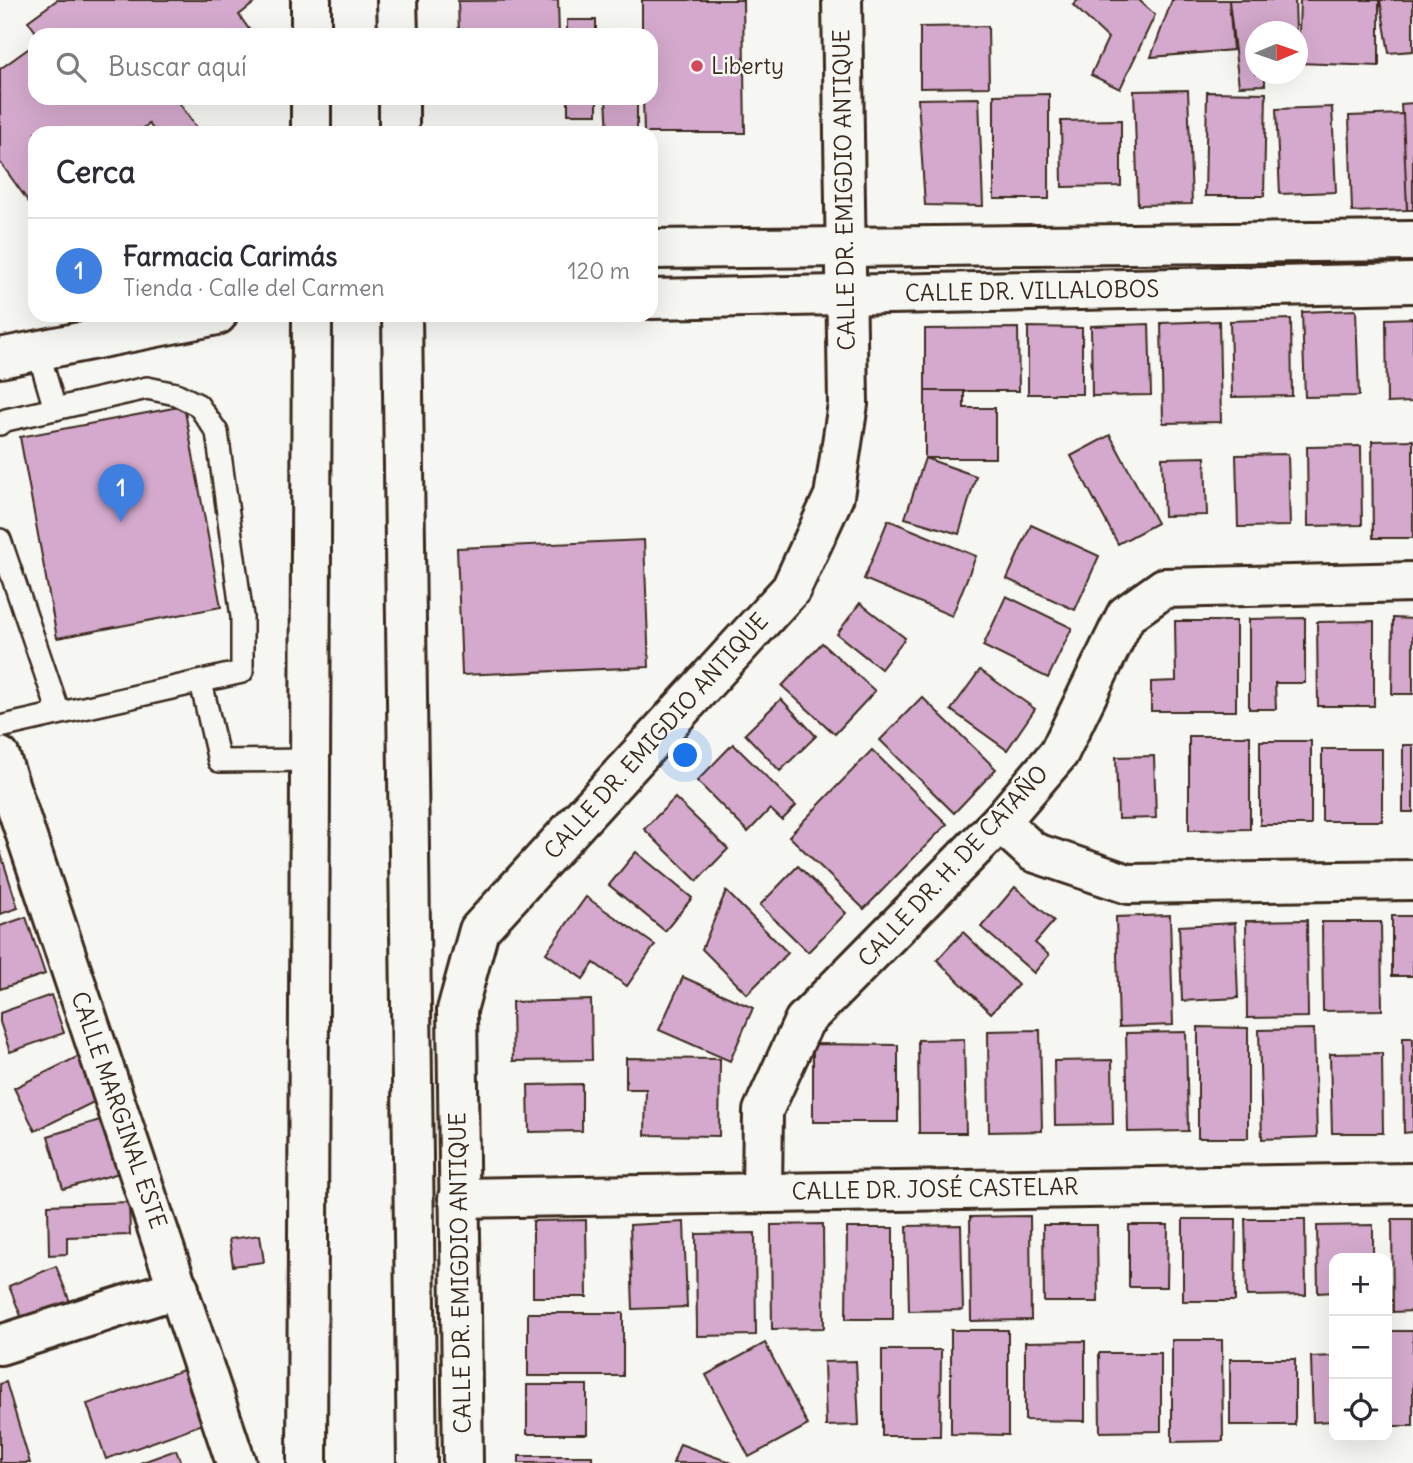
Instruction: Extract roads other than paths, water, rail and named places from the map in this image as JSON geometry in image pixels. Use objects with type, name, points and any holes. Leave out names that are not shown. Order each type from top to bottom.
[{"type":"street","points":[[310,0],[311,28]]},
{"type":"street","points":[[397,0],[398,28]]},
{"type":"street","name":"CALLE DR. EMIGDIO ANTIQUE","points":[[463,1463],[457,1010],[479,930],[791,589],[834,496],[848,404],[842,0]]},
{"type":"street","points":[[311,105],[311,126]]},
{"type":"street","points":[[399,105],[399,126]]},
{"type":"street","name":"CALLE DR. VILLALOBOS","points":[[658,249],[1413,241]]},
{"type":"street","name":"CALLE DR. VILLALOBOS","points":[[658,299],[1413,283]]},
{"type":"street","points":[[0,358],[182,322]]},
{"type":"street","points":[[307,1463],[312,322]]},
{"type":"street","points":[[402,322],[417,1463]]},
{"type":"street","name":"CALLE DR. H. DE CATAÑO","points":[[762,1192],[764,1111],[804,1021],[1000,822],[1059,753],[1126,615],[1164,588],[1413,582]]},
{"type":"street","name":"CALLE MARGINAL ESTE","points":[[0,757],[236,1463]]},
{"type":"street","points":[[1000,822],[1033,852],[1128,884],[1413,880]]},
{"type":"street","name":"CALLE DR. JOSÉ CASTELAR","points":[[458,1198],[1413,1183]]},
{"type":"street","points":[[0,1345],[179,1288]]},
{"type":"lane","points":[[38,351],[55,409]]},
{"type":"lane","points":[[0,424],[147,388],[176,394],[198,405],[217,432],[242,617],[242,672],[0,727]]},
{"type":"lane","points":[[0,540],[59,713]]},
{"type":"lane","points":[[201,682],[219,761],[310,760]]},
{"type":"place","name":"Liberty","points":[[697,66]]},
{"type":"place","name":"Farmacia Carimás","points":[[121,522]]}]
